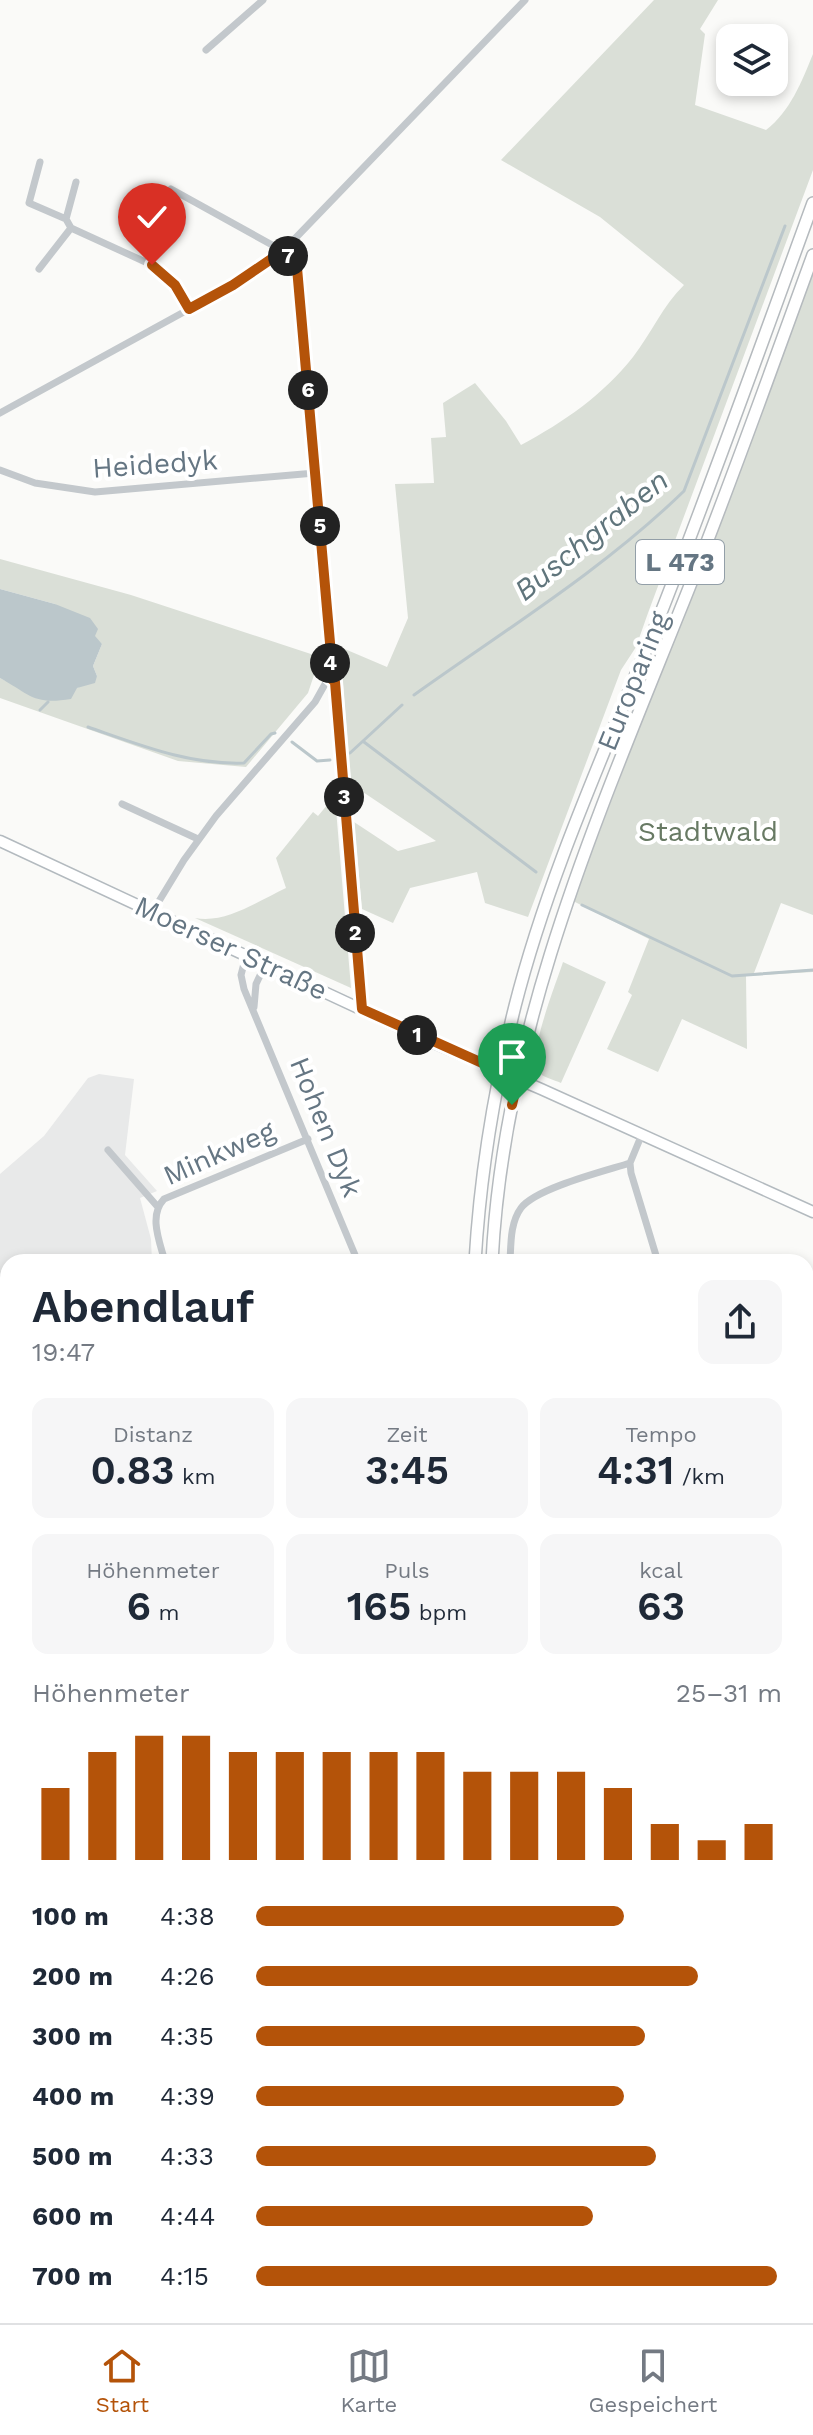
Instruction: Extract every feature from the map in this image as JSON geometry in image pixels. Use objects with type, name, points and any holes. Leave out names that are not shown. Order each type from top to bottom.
[{"type":"main road","name":"Europaring","points":[[500,1072],[516,1004],[553,888],[726,442],[813,203]]},
{"type":"main road","name":"Europaring","points":[[518,1079],[534,1007],[568,896],[692,580],[813,255]]},
{"type":"main road","name":"Moerser Straße","points":[[0,841],[265,965],[813,1212]]},
{"type":"main road","name":"L 473","points":[[476,1254],[481,1192],[500,1072]]},
{"type":"main road","name":"L 473","points":[[493,1254],[505,1141],[518,1079]]},
{"type":"street","points":[[206,50],[263,0]]},
{"type":"street","points":[[0,413],[189,309],[283,251],[525,0]]},
{"type":"street","points":[[40,162],[29,203],[66,219],[71,228],[152,265],[175,285],[189,309]]},
{"type":"street","points":[[66,219],[76,182]]},
{"type":"street","points":[[153,911],[198,839],[315,702],[329,677],[331,654],[297,268],[283,251],[171,189]]},
{"type":"street","points":[[39,269],[71,228]]},
{"type":"street","name":"Heidedyk","points":[[0,470],[35,483],[95,492],[315,473]]},
{"type":"street","points":[[329,677],[335,682],[362,1009]]},
{"type":"street","points":[[122,804],[198,839]]},
{"type":"street","name":"Hohen Dyk","points":[[246,956],[241,975],[244,989],[355,1254]]},
{"type":"street","points":[[254,1009],[256,984],[265,965]]},
{"type":"street","points":[[642,1134],[630,1163],[656,1254]]},
{"type":"street","name":"Minkweg","points":[[163,1254],[157,1229],[157,1206],[180,1191],[308,1139]]},
{"type":"street","points":[[108,1150],[157,1206]]},
{"type":"street","points":[[511,1254],[513,1227],[521,1208],[535,1195],[630,1163]]},
{"type":"shaded area","points":[[0,589],[55,604],[90,618],[98,629],[95,636],[102,644],[93,666],[97,676],[95,683],[77,688],[71,699],[48,701],[33,697],[0,678]]},
{"type":"shaded area","points":[[99,1074],[134,1079],[125,1155],[157,1191],[140,1198],[151,1239],[152,1254],[0,1254],[0,1174],[44,1136],[88,1078]]},
{"type":"green space","points":[[654,0],[718,0],[700,29],[705,34],[695,105],[766,130],[789,105],[813,54],[813,170],[636,647],[621,670],[528,917],[485,903],[477,872],[410,888],[393,923],[362,909],[354,822],[398,851],[436,841],[351,784],[340,647],[387,667],[408,618],[395,484],[434,483],[431,438],[446,437],[443,403],[475,383],[521,445],[567,417],[609,384],[633,357],[684,285],[600,217],[501,160]]},
{"type":"green space","name":"Stadtwald","points":[[813,273],[813,915],[781,903],[754,973],[813,969],[813,972],[746,976],[747,1049],[682,1019],[658,1072],[607,1049],[632,995],[628,992],[649,939],[573,901]]},
{"type":"green space","points":[[0,559],[131,595],[320,657],[308,693],[246,767],[178,761],[0,698],[0,678],[77,688],[97,676],[93,666],[102,644],[55,604],[0,589]]},
{"type":"green space","points":[[328,804],[336,809],[351,988],[195,918],[230,915],[286,888],[276,858],[313,812],[318,816]]},
{"type":"green space","points":[[563,962],[606,982],[561,1083],[540,1074],[535,1064],[539,1036]]},
{"type":"waterway","name":"Buschgraben","points":[[414,695],[587,573],[684,491],[785,226]]},
{"type":"waterway","points":[[40,710],[48,702]]},
{"type":"waterway","name":"Buschgraben","points":[[350,753],[402,705]]},
{"type":"waterway","points":[[88,727],[165,752],[224,763],[244,763],[275,733]]},
{"type":"waterway","points":[[292,742],[317,761],[330,760]]},
{"type":"waterway","name":"Buschgraben","points":[[364,742],[536,872]]},
{"type":"waterway","name":"Buschgraben","points":[[582,905],[732,976],[813,970]]},
{"type":"route","points":[[152,265],[175,285],[189,309],[233,285],[283,251],[297,268],[331,654],[329,677],[335,682],[362,1009],[518,1079],[512,1105]]}]
